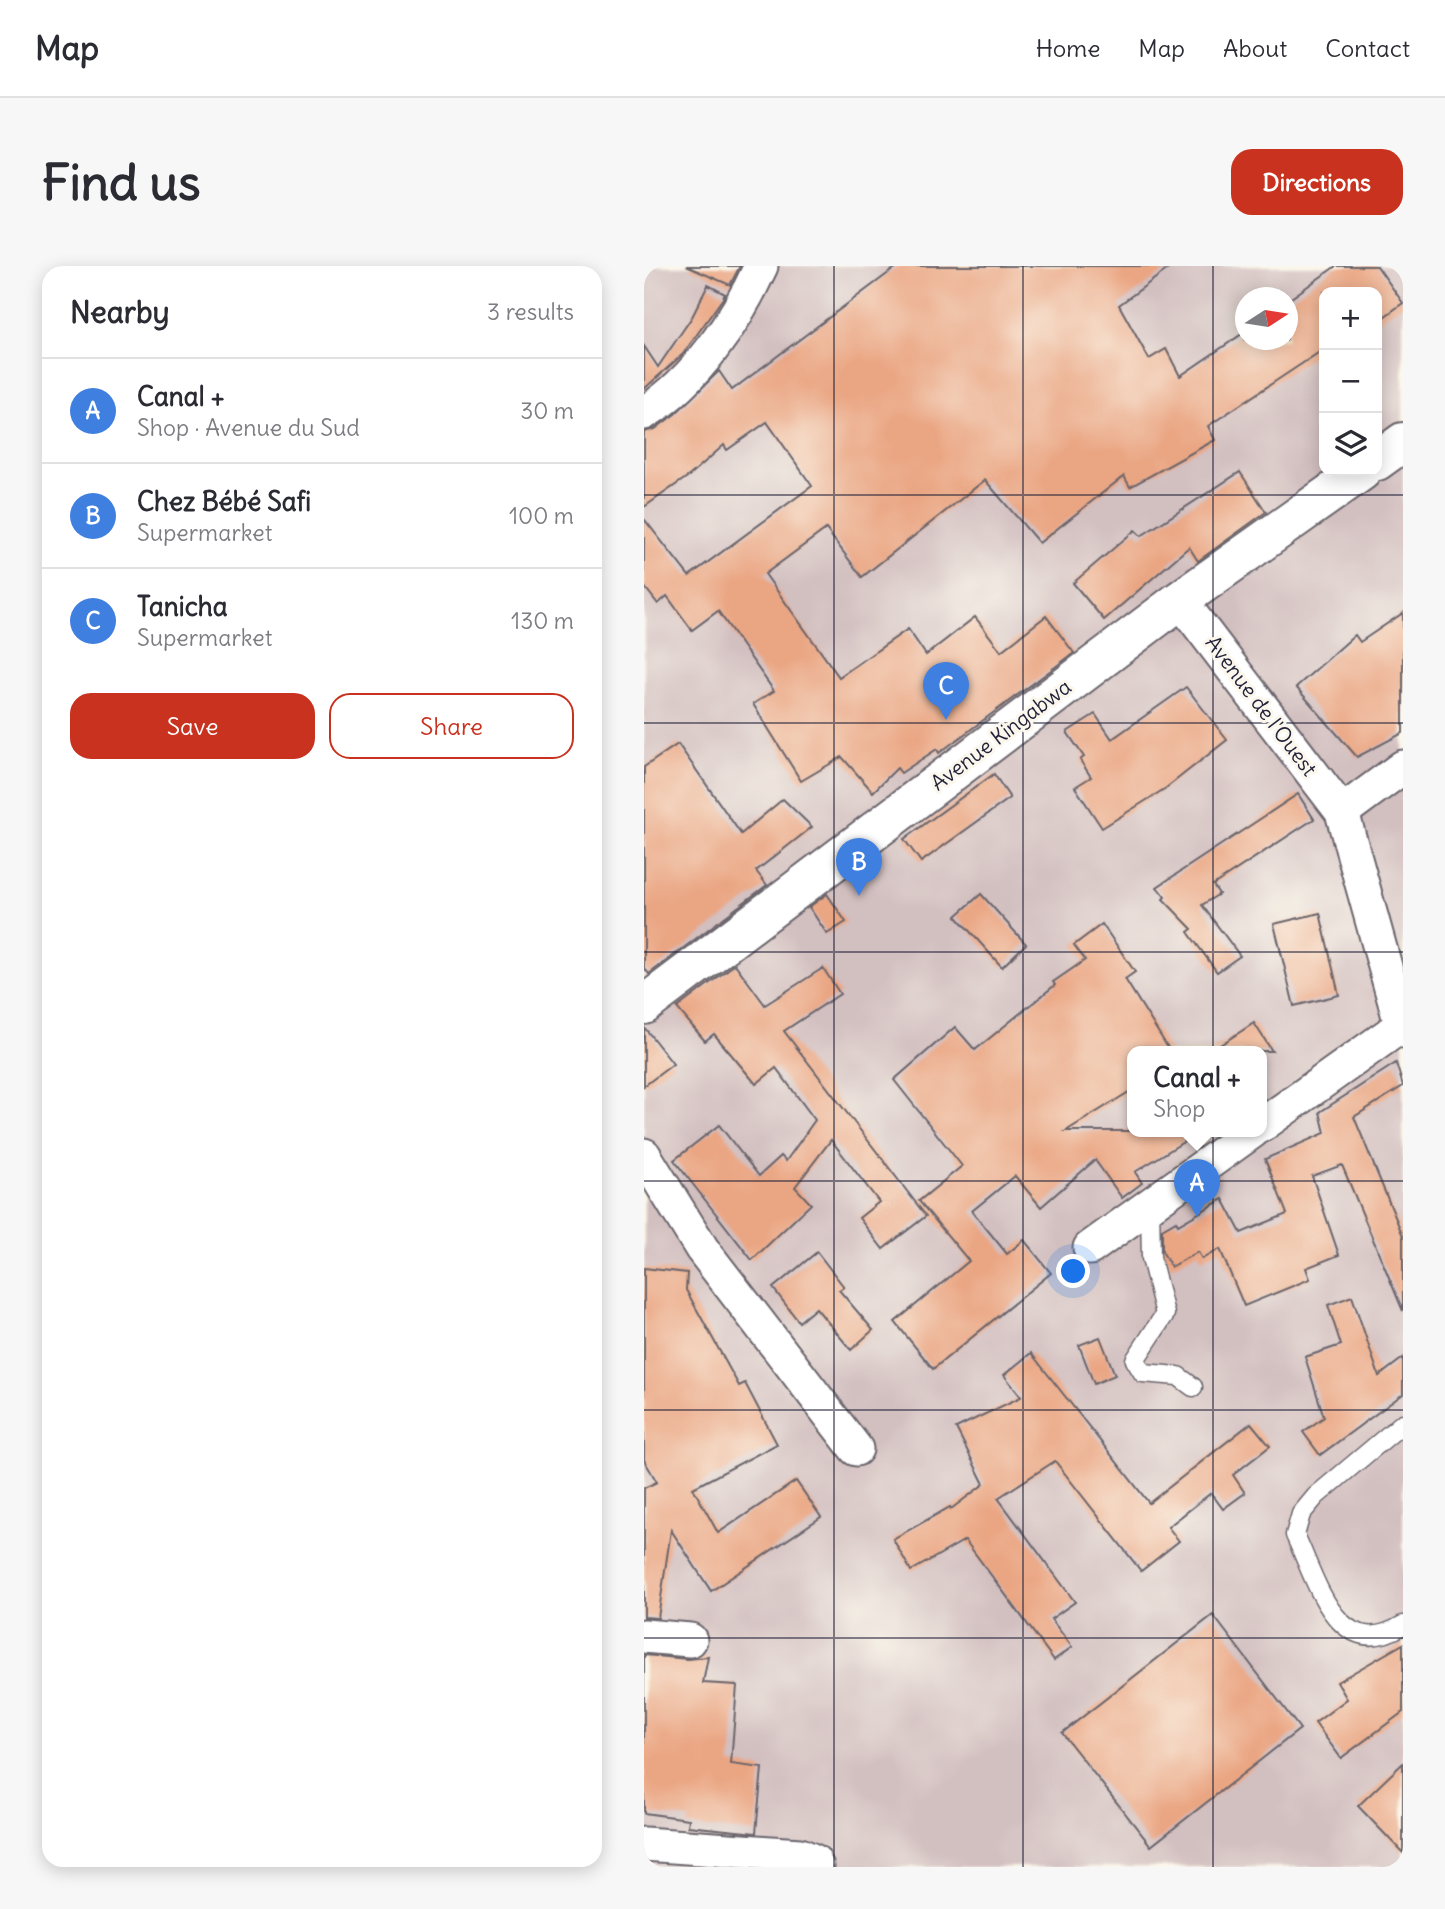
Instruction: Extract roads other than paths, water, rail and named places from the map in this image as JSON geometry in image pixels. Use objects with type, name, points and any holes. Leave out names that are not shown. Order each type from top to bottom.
[{"type":"street","points":[[644,413],[667,399],[726,331],[761,266]]},
{"type":"street","points":[[1382,457],[1403,442]]},
{"type":"street","name":"Avenue Kingabwa","points":[[644,1004],[1180,600],[1355,476]]},
{"type":"street","name":"Avenue de l'Ouest","points":[[1180,600],[1342,812],[1402,1028]]},
{"type":"street","points":[[1342,812],[1403,767]]},
{"type":"street","points":[[1267,1122],[1402,1028]]},
{"type":"street","points":[[1090,1248],[1245,1137]]},
{"type":"street","points":[[644,1155],[702,1248],[856,1449]]},
{"type":"street","points":[[644,1636],[690,1640]]},
{"type":"street","points":[[644,1844],[680,1857],[800,1855],[815,1864]]},
{"type":"lane","points":[[1150,1205],[1151,1258],[1165,1314],[1135,1360],[1143,1373],[1178,1376],[1193,1387]]},
{"type":"lane","points":[[1403,1423],[1316,1496],[1301,1514],[1295,1535],[1336,1620],[1357,1634],[1385,1636],[1403,1625]]},
{"type":"place","name":"Tanicha","points":[[946,720]]},
{"type":"place","name":"Chez Bébé Safi","points":[[859,896]]},
{"type":"place","name":"Canal +","points":[[1197,1217]]}]
